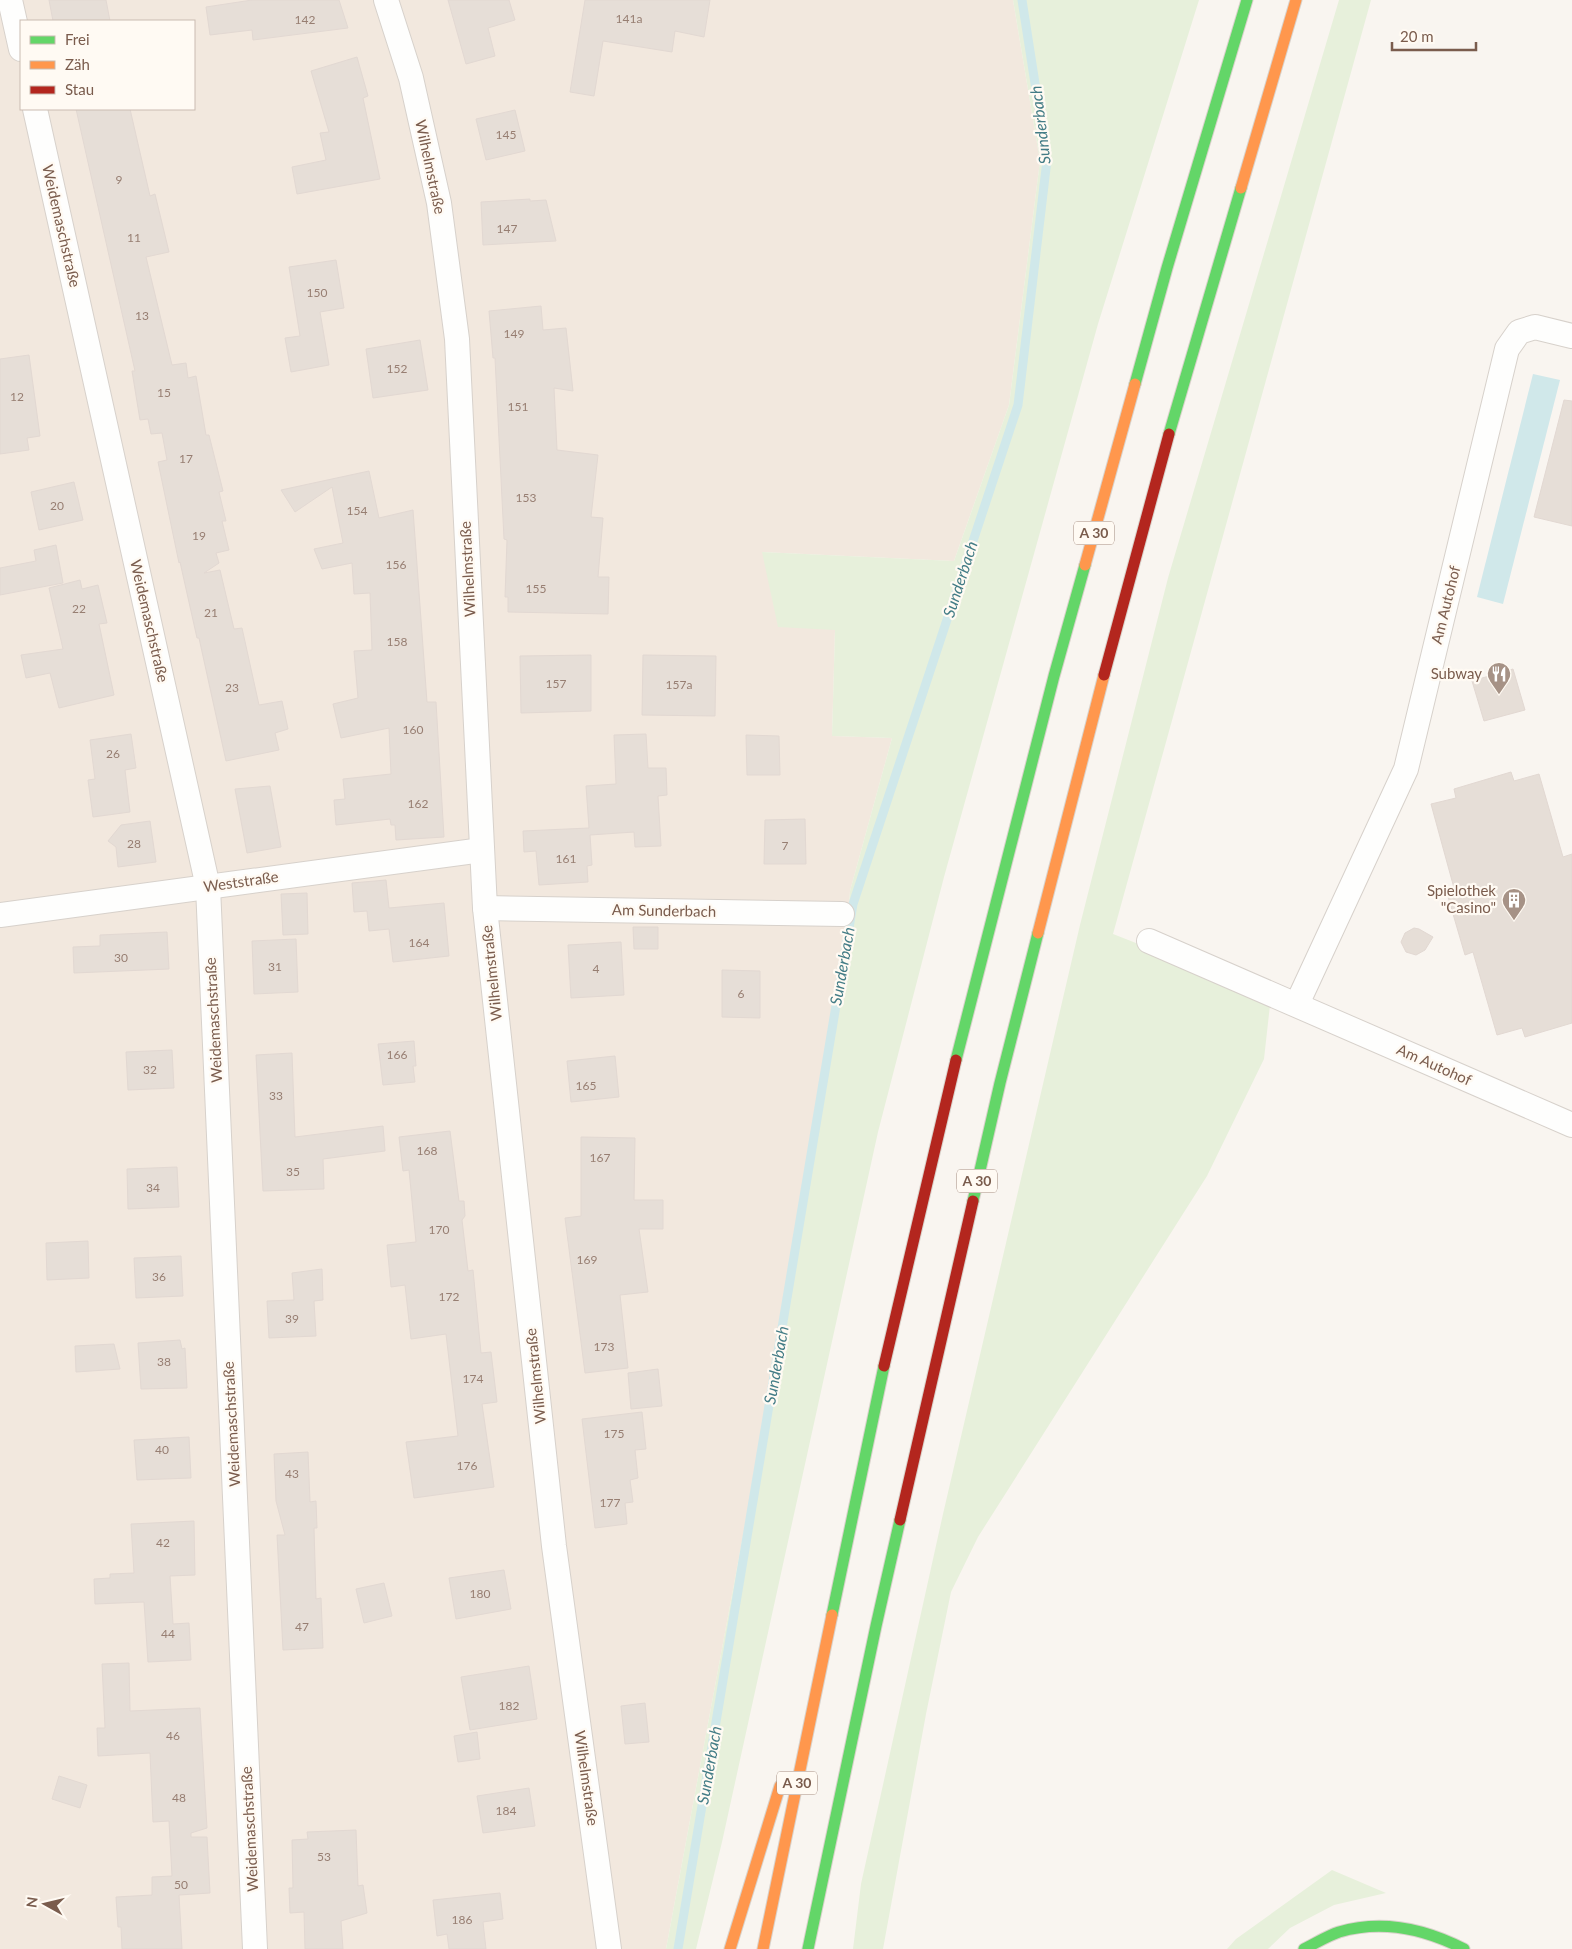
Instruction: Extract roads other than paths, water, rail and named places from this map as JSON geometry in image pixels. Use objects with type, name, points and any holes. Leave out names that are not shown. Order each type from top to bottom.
[{"type":"main road","name":"A 30","points":[[763,1949],[890,1337],[954,1069],[1054,676],[1167,268],[1247,0]]},
{"type":"main road","name":"A 30","points":[[808,1949],[880,1607],[1000,1084],[1170,429],[1296,0]]},
{"type":"main road","points":[[796,1731],[831,1617]]},
{"type":"main road","points":[[730,1949],[782,1778]]},
{"type":"main road","points":[[1304,1949],[1339,1932],[1379,1926],[1416,1929],[1444,1938],[1464,1949]]},
{"type":"street","points":[[10,0],[20,45]]},
{"type":"street","name":"Wilhelmstraße","points":[[386,0],[411,78],[439,203],[457,339],[485,908],[554,1546],[609,1949]]},
{"type":"street","name":"Weidemaschstraße","points":[[34,110],[208,887],[255,1949]]},
{"type":"street","name":"Am Autohof","points":[[1297,1004],[1406,769],[1507,349],[1519,332],[1535,328],[1572,336]]},
{"type":"street","name":"Weststraße","points":[[0,915],[482,850]]},
{"type":"street","name":"Am Sunderbach","points":[[485,908],[842,914]]},
{"type":"street","name":"Am Autohof","points":[[1149,941],[1572,1125]]},
{"type":"water","points":[[1533,374],[1560,380],[1503,604],[1477,597]]},
{"type":"waterway","name":"Sunderbach","points":[[678,1949],[853,904],[1018,405],[1047,160],[1022,0]]},
{"type":"place","name":"Subway","points":[[1499,695]]},
{"type":"place","name":"Spielothek \"Casino\"","points":[[1514,921]]}]
